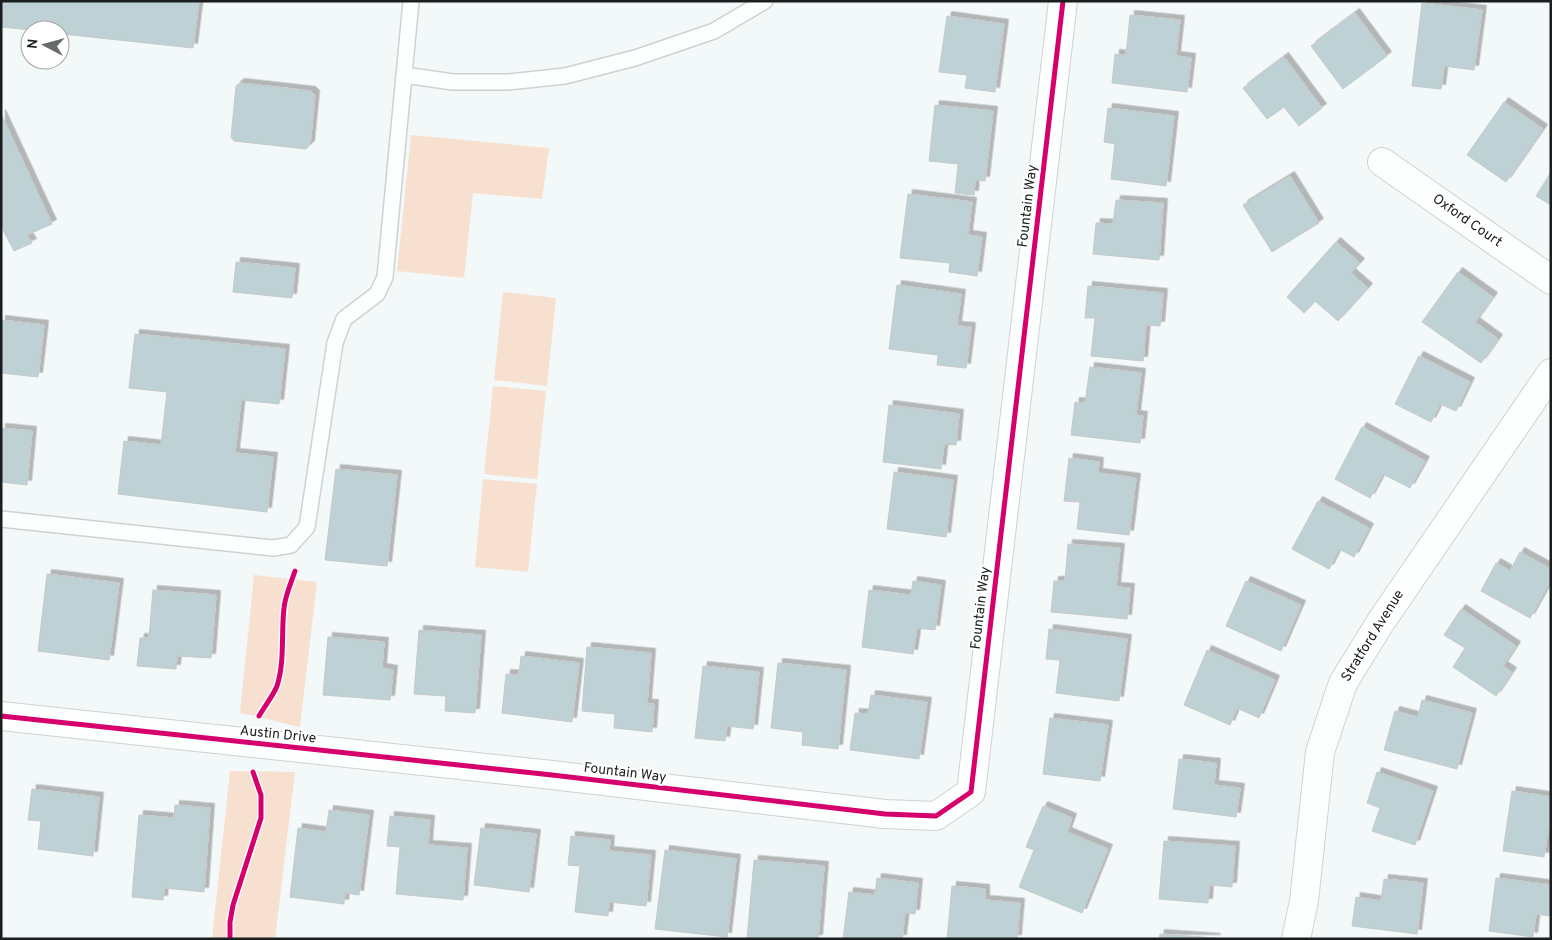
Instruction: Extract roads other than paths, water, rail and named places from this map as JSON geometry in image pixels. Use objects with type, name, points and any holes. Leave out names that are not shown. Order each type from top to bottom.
[{"type":"street","name":"Fountain Way","points":[[552,775],[885,814],[936,816],[971,792],[1063,1]]},
{"type":"street","name":"Oxford Court","points":[[1382,162],[1551,280]]},
{"type":"street","name":"Stratford Avenue","points":[[1296,939],[1304,901],[1320,752],[1343,682],[1380,623],[1551,373]]},
{"type":"street","name":"Austin Drive","points":[[1,716],[552,775]]},
{"type":"lane","points":[[1,518],[273,548],[291,545],[307,527],[335,343],[344,319],[377,294],[385,277],[411,1]]},
{"type":"lane","points":[[404,75],[453,82],[508,82],[565,76],[636,58],[714,31],[765,1]]}]
